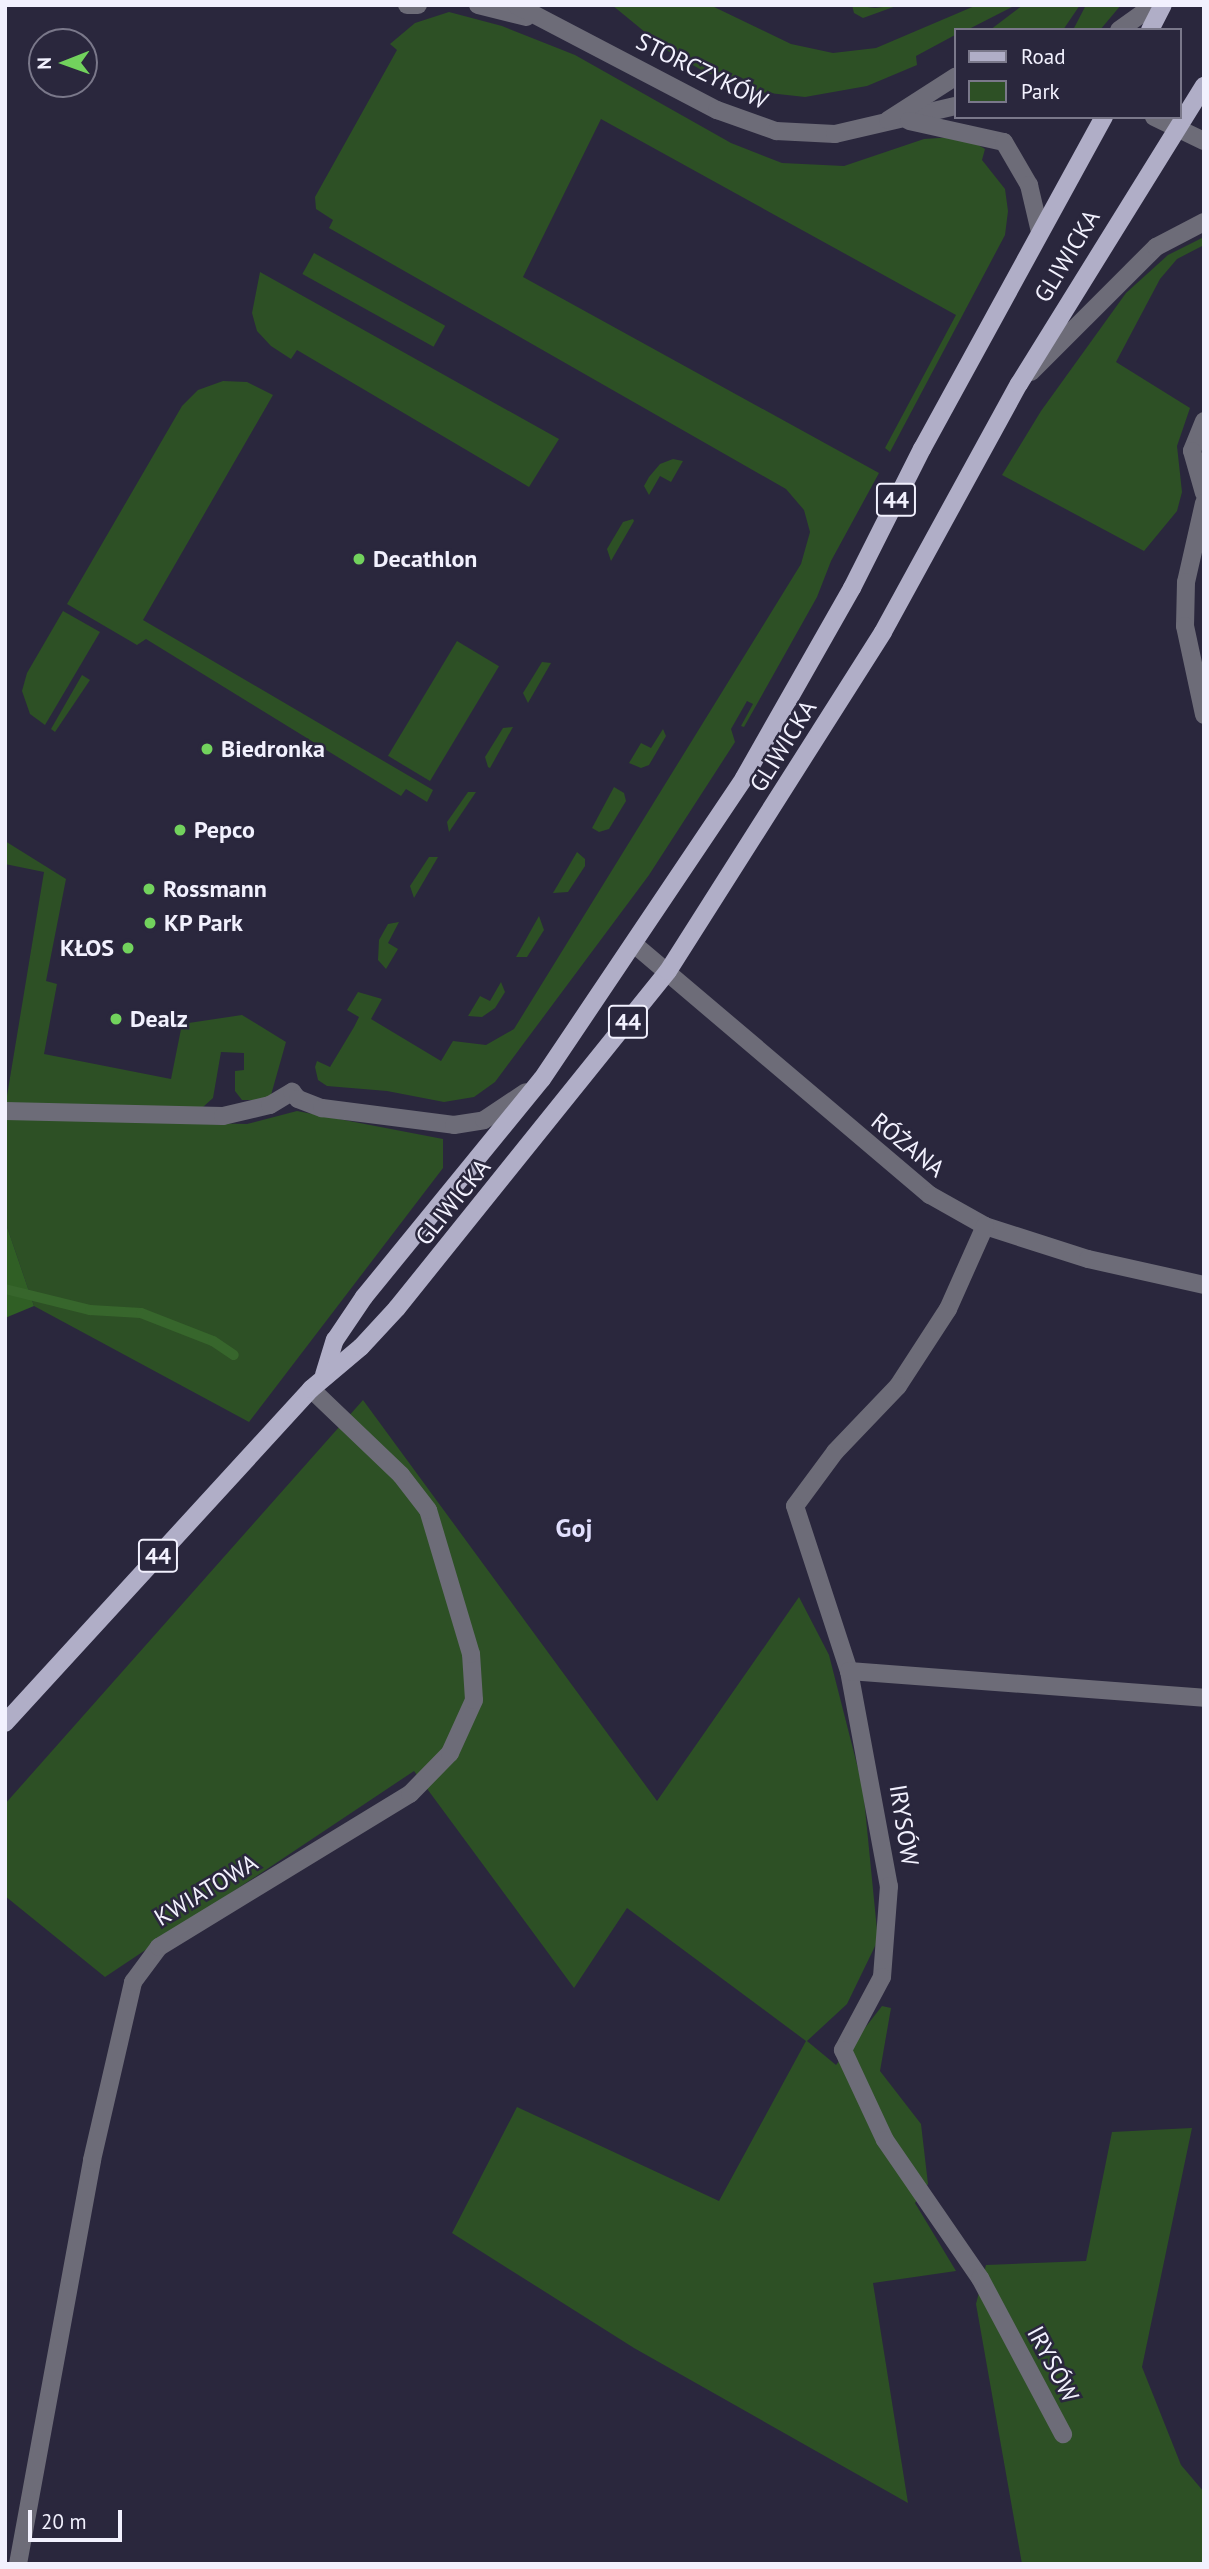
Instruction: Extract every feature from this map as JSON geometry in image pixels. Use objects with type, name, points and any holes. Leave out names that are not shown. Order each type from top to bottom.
[{"type":"main road","points":[[1151,28],[1163,5]]},
{"type":"main road","name":"GLIWICKA","points":[[5,1723],[310,1389],[361,1347],[456,1239],[668,971],[883,632],[1019,384],[1204,86]]},
{"type":"main road","name":"GLIWICKA","points":[[324,1375],[335,1340],[365,1297],[542,1079],[635,945],[781,718],[1103,119]]},
{"type":"street","points":[[407,5],[418,5]]},
{"type":"street","points":[[478,5],[544,22]]},
{"type":"street","name":"STORCZYKÓW","points":[[516,5],[544,22],[747,124],[815,134],[879,126],[954,106]]},
{"type":"street","points":[[1122,28],[1154,5]]},
{"type":"street","name":"STORCZYKÓW","points":[[879,126],[954,78]]},
{"type":"street","points":[[1159,119],[1204,141]]},
{"type":"street","name":"STORCZYKÓW","points":[[907,120],[1004,142],[1029,185],[1040,232]]},
{"type":"street","points":[[1019,384],[1147,254],[1170,237],[1204,222]]},
{"type":"street","points":[[1204,421],[1192,451],[1204,493]]},
{"type":"street","points":[[1204,503],[1191,550],[1185,615],[1190,665],[1204,715]]},
{"type":"street","name":"RÓŻANA","points":[[635,945],[882,1159],[930,1195],[985,1226],[1088,1259],[1204,1285]]},
{"type":"street","name":"GLIWICKA","points":[[5,1111],[233,1115],[271,1105],[292,1092],[298,1099],[322,1108],[462,1125],[496,1115],[542,1079]]},
{"type":"street","name":"IRYSÓW","points":[[985,1226],[948,1309],[898,1386],[835,1452],[795,1506],[849,1671],[889,1886],[882,1977],[843,2050],[885,2140],[980,2278],[1063,2434]]},
{"type":"street","name":"KWIATOWA","points":[[18,2564],[92,2160],[133,1982],[159,1947],[410,1794],[450,1753],[474,1700],[471,1654],[428,1510],[401,1475],[310,1389]]},
{"type":"street","points":[[849,1671],[1204,1698]]},
{"type":"green space","points":[[612,5],[710,5],[791,44],[833,53],[876,48],[977,5],[1016,5],[971,28],[954,28],[954,36],[916,56],[917,65],[867,86],[805,97],[759,92],[705,72],[668,51]]},
{"type":"green space","points":[[852,5],[875,8],[899,5],[863,18],[854,13]]},
{"type":"green space","points":[[1023,5],[1080,5],[1064,28],[993,28]]},
{"type":"green space","points":[[1086,5],[1121,5],[1102,28],[1074,28]]},
{"type":"green space","points":[[449,12],[502,26],[575,55],[731,143],[782,163],[844,166],[924,139],[954,137],[973,142],[985,149],[982,160],[1005,189],[1008,211],[1005,235],[890,452],[885,448],[956,315],[601,119],[523,277],[879,473],[831,561],[817,597],[744,727],[741,726],[753,704],[747,701],[731,729],[735,742],[649,875],[495,1082],[474,1097],[444,1102],[387,1091],[327,1086],[318,1080],[315,1067],[317,1061],[330,1067],[354,1027],[359,1017],[347,1010],[358,992],[382,999],[371,1019],[441,1061],[453,1041],[486,1045],[514,1029],[801,564],[810,532],[804,510],[786,489],[329,228],[333,220],[316,209],[315,197],[397,50],[390,44],[415,23]]},
{"type":"green space","points":[[1204,237],[1204,245],[1177,259],[1160,279],[1116,362],[1190,408],[1177,446],[1182,492],[1177,511],[1144,551],[1002,475],[1041,411],[1126,293],[1168,255]]},
{"type":"green space","points":[[314,253],[445,326],[434,347],[302,274]]},
{"type":"green space","points":[[260,272],[559,439],[529,487],[297,350],[291,359],[271,346],[257,331],[252,313]]},
{"type":"green space","points":[[223,381],[247,382],[273,395],[143,620],[433,790],[427,802],[406,789],[401,796],[146,639],[137,645],[67,604],[182,406],[198,390]]},
{"type":"green space","points":[[673,459],[683,461],[671,482],[660,476],[649,495],[644,486],[649,477],[660,464]]},
{"type":"green space","points":[[633,519],[611,561],[607,549],[623,522]]},
{"type":"green space","points":[[63,611],[100,632],[45,725],[30,714],[22,691],[27,673]]},
{"type":"green space","points":[[457,641],[499,666],[430,781],[388,756]]},
{"type":"green space","points":[[542,662],[551,663],[528,703],[523,693]]},
{"type":"green space","points":[[82,675],[90,680],[55,732],[51,729]]},
{"type":"green space","points":[[513,727],[490,768],[488,767],[485,757],[503,728]]},
{"type":"green space","points":[[663,729],[666,736],[649,765],[641,768],[629,763],[641,743],[651,748]]},
{"type":"green space","points":[[614,787],[624,793],[626,801],[609,829],[599,832],[592,828]]},
{"type":"green space","points":[[468,792],[476,792],[449,832],[447,822]]},
{"type":"green space","points":[[5,841],[66,879],[46,981],[57,984],[44,1054],[171,1079],[182,1024],[242,1015],[286,1042],[271,1095],[265,1100],[242,1100],[235,1091],[235,1071],[244,1070],[244,1053],[221,1052],[213,1098],[203,1107],[5,1108],[44,872],[5,864]]},
{"type":"green space","points":[[577,852],[585,859],[585,866],[568,892],[553,893]]},
{"type":"green space","points":[[429,857],[438,857],[414,898],[410,886]]},
{"type":"green space","points":[[539,916],[544,930],[527,957],[516,957]]},
{"type":"green space","points":[[399,922],[388,943],[398,949],[386,969],[378,960],[379,940],[388,924]]},
{"type":"green space","points":[[501,982],[505,992],[495,1008],[482,1017],[468,1016],[480,996],[490,1001]]},
{"type":"green space","points":[[297,1111],[443,1139],[443,1168],[249,1422],[34,1306],[5,1221],[5,1119],[247,1124]]},
{"type":"green space","points":[[5,1221],[34,1306],[5,1318]]},
{"type":"green space","points":[[363,1400],[657,1801],[799,1597],[829,1655],[863,1788],[878,1940],[847,2004],[807,2041],[836,2065],[882,2006],[891,2008],[880,2071],[921,2124],[928,2184],[915,2203],[956,2271],[873,2283],[908,2503],[634,2348],[452,2233],[517,2107],[719,2201],[806,2041],[627,1908],[574,1988],[414,1771],[105,1977],[5,1896],[5,1804]]},
{"type":"green space","points":[[1192,2128],[1142,2367],[1181,2465],[1204,2492],[1204,2564],[1022,2564],[976,2304],[986,2265],[1086,2261],[1112,2132]]},
{"type":"waterway","points":[[5,1289],[90,1310],[141,1313],[213,1341],[234,1355]]},
{"type":"place","name":"Decathlon","points":[[359,559]]},
{"type":"place","name":"Biedronka","points":[[207,749]]},
{"type":"place","name":"Pepco","points":[[180,830]]},
{"type":"place","name":"Rossmann","points":[[149,889]]},
{"type":"place","name":"KP Park","points":[[150,923]]},
{"type":"place","name":"KŁOS","points":[[128,948]]},
{"type":"place","name":"Dealz","points":[[116,1019]]},
{"type":"district","name":"Goj","points":[[574,1528]]}]
